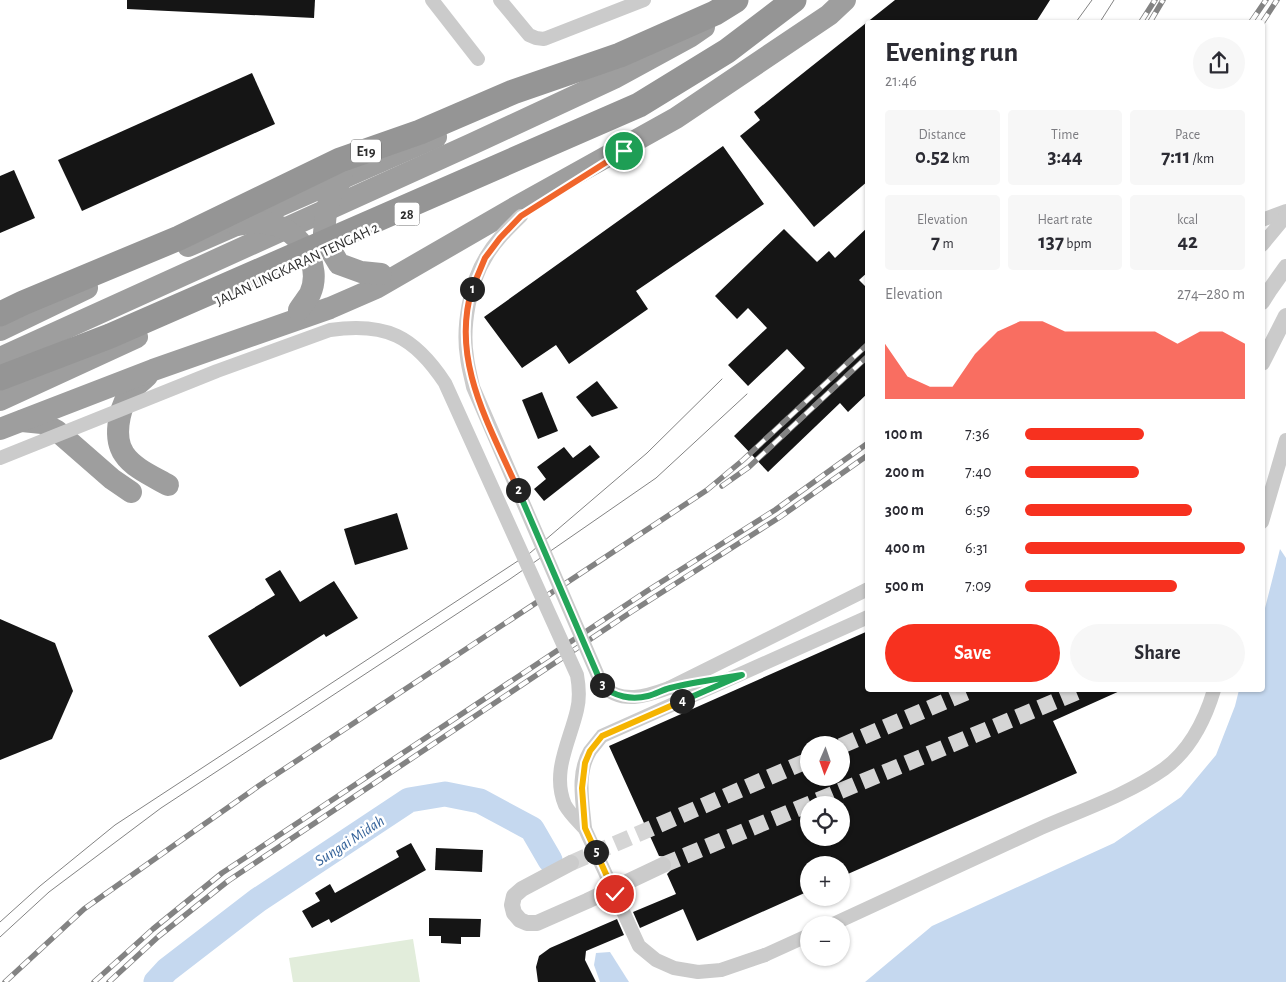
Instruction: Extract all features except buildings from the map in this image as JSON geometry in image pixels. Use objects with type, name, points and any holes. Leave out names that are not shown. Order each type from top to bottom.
[{"type":"highway","points":[[0,330],[80,291],[237,225],[524,98],[680,21],[712,0]]},
{"type":"highway","name":"E19","points":[[0,314],[23,302],[179,238],[340,160],[420,132],[513,92],[620,56],[715,13],[736,0]]},
{"type":"highway","name":"28","points":[[0,358],[614,78],[692,36],[742,0]]},
{"type":"highway","points":[[0,378],[119,332],[639,105],[727,52],[796,0]]},
{"type":"highway","name":"JALAN LINGKARAN TENGAH 2","points":[[0,400],[597,128],[670,89],[704,67],[796,0]]},
{"type":"highway","points":[[0,429],[153,370],[330,308],[376,288],[391,273],[676,118],[828,14],[845,0]]},
{"type":"highway","points":[[342,179],[332,191],[326,212],[324,233],[327,244],[339,264],[361,272],[391,273]]},
{"type":"highway","points":[[237,225],[254,222],[270,223],[286,228],[301,242],[308,253],[314,274],[310,293],[299,310],[266,330]]},
{"type":"highway","points":[[153,370],[128,394],[118,426],[118,442],[124,455],[135,465],[168,485]]},
{"type":"highway","points":[[22,421],[42,423],[57,431],[112,479],[130,492]]},
{"type":"street","points":[[432,0],[478,59]]},
{"type":"street","points":[[500,0],[529,36],[544,39],[644,0]]},
{"type":"street","points":[[676,118],[521,216],[500,238],[485,258],[470,298],[466,356],[473,387],[602,685],[607,690],[628,698],[648,696],[669,688],[865,590]]},
{"type":"street","points":[[1265,219],[1286,211]]},
{"type":"street","points":[[1265,240],[1286,216]]},
{"type":"street","points":[[1265,297],[1286,267]]},
{"type":"street","points":[[1265,358],[1286,316]]},
{"type":"street","points":[[0,458],[217,371],[330,330],[349,327],[373,328],[402,338],[418,349],[432,364],[445,383],[577,675],[579,692],[577,710],[564,747],[560,791],[571,814],[585,828],[639,946],[656,960],[674,968],[698,972],[721,970],[765,955],[800,939]]},
{"type":"street","points":[[1265,512],[1286,440]]},
{"type":"street","points":[[585,828],[582,777],[590,751],[602,736],[865,619]]},
{"type":"street","points":[[669,688],[742,675]]},
{"type":"street","points":[[850,916],[1041,828],[1131,789],[1165,768],[1187,746],[1205,715],[1213,692]]},
{"type":"street","points":[[599,851],[614,889]]},
{"type":"street","points":[[570,863],[522,889],[514,896],[512,905],[514,913],[520,920],[527,924],[537,923],[663,865]]},
{"type":"green space","points":[[413,939],[420,982],[293,982],[289,958]]},
{"type":"water","points":[[1280,549],[1286,558],[1286,982],[865,982],[932,926],[1114,843],[1181,797],[1216,755],[1238,692],[1265,692],[1265,608]]},
{"type":"water","points":[[610,952],[629,982],[600,982],[594,965],[596,953]]},
{"type":"waterway","name":"Sungai Midah","points":[[156,982],[167,970],[258,900],[409,800],[445,794],[480,801],[532,829],[550,860]]},
{"type":"tunnel","points":[[850,742],[967,692]]},
{"type":"tunnel","points":[[663,865],[1077,692]]},
{"type":"tunnel","points":[[571,863],[800,764]]},
{"type":"tram line","points":[[1077,20],[1092,0]]},
{"type":"tram line","points":[[1101,20],[1114,0]]},
{"type":"tram line","points":[[0,922],[40,886],[115,825],[530,553],[647,453],[722,379]]},
{"type":"tram line","points":[[0,937],[49,892],[161,808],[510,579],[656,478],[747,394]]},
{"type":"railway","points":[[1142,20],[1155,0]]},
{"type":"railway","points":[[1151,20],[1163,0]]},
{"type":"railway","points":[[1252,20],[1266,0]]},
{"type":"railway","points":[[1264,20],[1277,0]]},
{"type":"railway","points":[[5,982],[84,909],[260,785],[707,490],[743,460],[865,347]]},
{"type":"railway","points":[[722,486],[749,467],[865,359]]},
{"type":"railway","points":[[94,982],[153,929],[222,873],[647,591],[775,510],[865,445]]},
{"type":"railway","points":[[109,982],[159,936],[228,881],[631,612],[780,517],[865,457]]},
{"type":"route","points":[[615,894],[585,828],[582,777],[590,751],[602,736],[742,675],[669,688],[648,696],[628,698],[607,690],[602,685],[473,387],[466,356],[466,339],[470,298],[476,278],[485,258],[500,238],[521,216],[624,151]]}]
